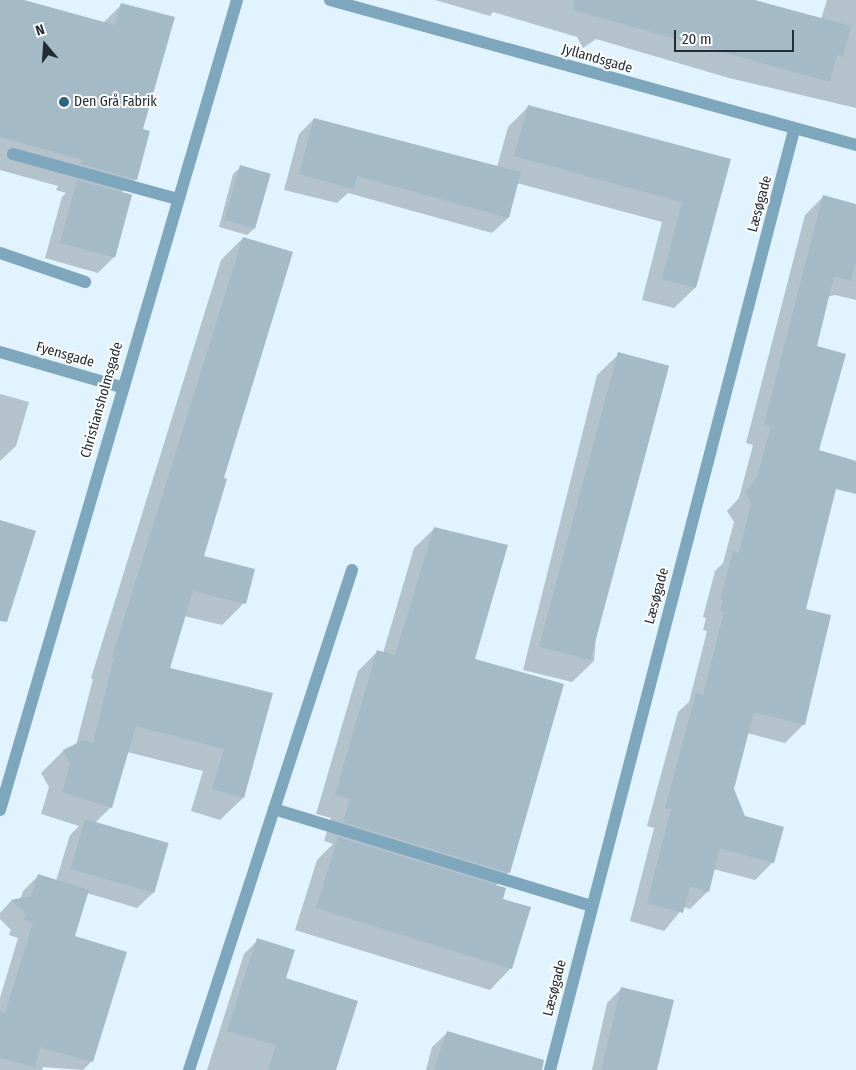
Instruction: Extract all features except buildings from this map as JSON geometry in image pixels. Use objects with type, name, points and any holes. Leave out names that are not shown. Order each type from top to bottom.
[{"type":"street","name":"Christiansholmsgade","points":[[0,810],[121,387],[237,0]]},
{"type":"street","name":"Jyllandsgade","points":[[330,0],[794,130],[856,145]]},
{"type":"street","name":"Læsøgade","points":[[550,1070],[794,130]]},
{"type":"street","points":[[13,154],[177,199]]},
{"type":"street","points":[[0,253],[84,282]]},
{"type":"street","name":"Fyensgade","points":[[0,352],[121,387]]},
{"type":"street","points":[[189,1070],[352,570]]},
{"type":"street","points":[[274,809],[592,906]]},
{"type":"place","name":"Den Grå Fabrik","points":[[64,102]]}]
